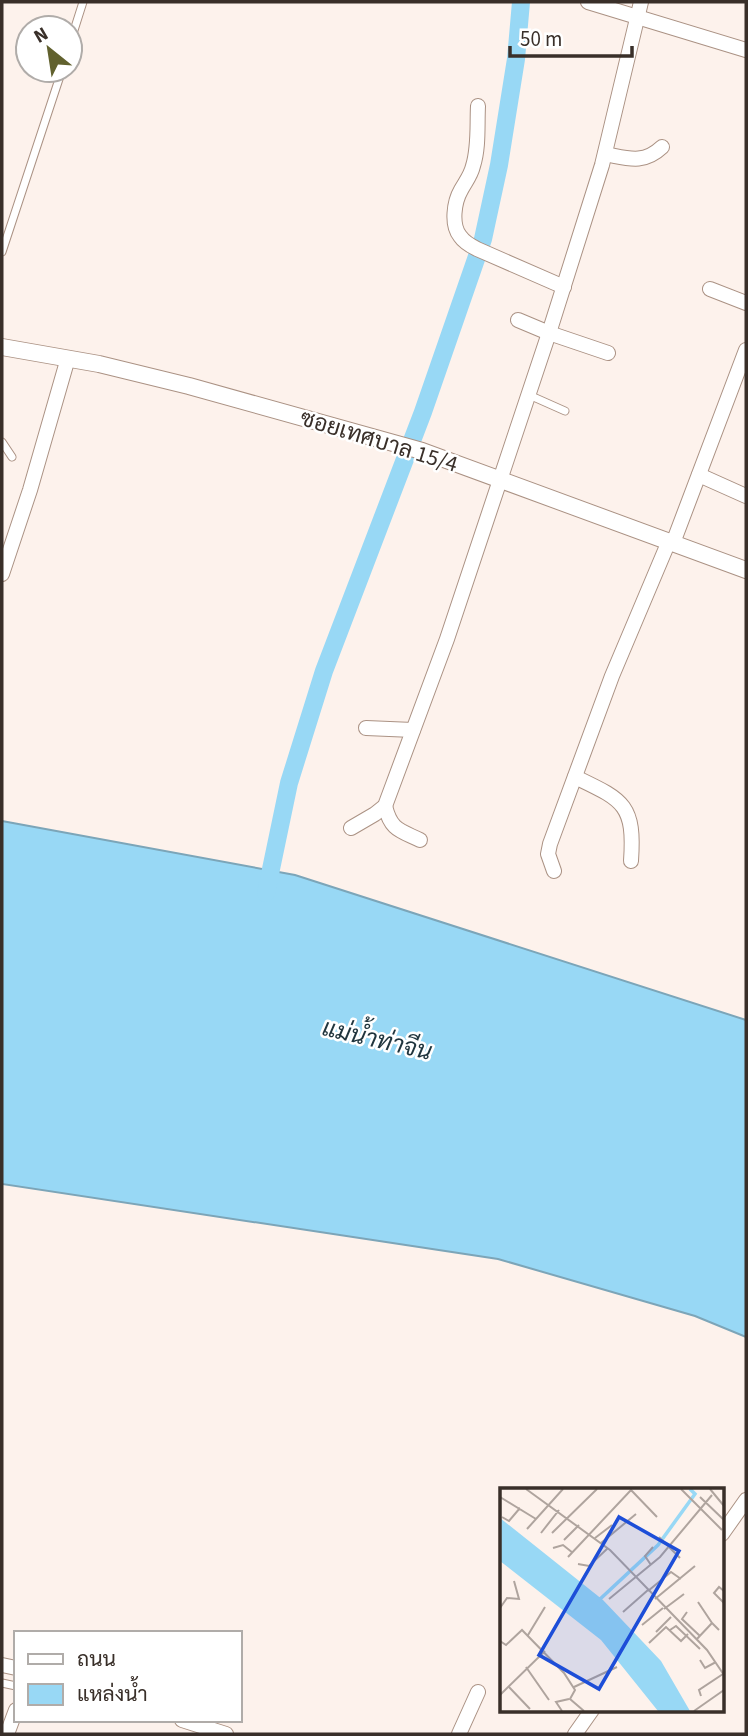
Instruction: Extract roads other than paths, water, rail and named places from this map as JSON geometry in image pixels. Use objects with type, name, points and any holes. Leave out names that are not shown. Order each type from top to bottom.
[{"type":"street","points":[[588,2],[746,50]]},
{"type":"street","points":[[351,828],[385,806],[447,639],[529,395],[605,154],[641,2]]},
{"type":"street","points":[[478,106],[474,165],[455,205],[458,234],[472,246],[564,287]]},
{"type":"street","points":[[605,154],[646,159],[662,147]]},
{"type":"street","points":[[710,289],[746,303]]},
{"type":"street","points":[[518,320],[608,353]]},
{"type":"street","name":"ซอยเทศบาล 15/4","points":[[2,346],[99,364],[189,386],[386,440],[746,570]]},
{"type":"street","points":[[554,872],[548,854],[550,844],[612,676],[699,475],[746,351]]},
{"type":"street","points":[[2,574],[30,490],[68,358]]},
{"type":"street","points":[[699,475],[746,496]]},
{"type":"street","points":[[366,728],[413,730]]},
{"type":"street","points":[[575,777],[611,794],[621,803],[632,828],[631,861]]},
{"type":"street","points":[[385,806],[389,821],[395,828],[420,840]]},
{"type":"street","points":[[724,1531],[746,1500]]},
{"type":"street","points":[[459,1734],[478,1692]]},
{"type":"street","points":[[575,1734],[592,1712]]},
{"type":"street","points":[[7,1734],[14,1715]]},
{"type":"street","points":[[188,1722],[226,1734]]},
{"type":"lane","points":[[2,252],[57,84]]},
{"type":"lane","points":[[529,395],[565,411]]},
{"type":"lane","points":[[2,442],[12,457]]},
{"type":"water","name":"แม่น้ำท่าจีน","points":[[2,821],[295,875],[746,1020],[746,1337],[695,1316],[498,1259],[2,1184]]},
{"type":"waterway","points":[[266,893],[289,783],[324,671],[423,412],[483,239],[499,165],[516,59],[521,2]]}]
